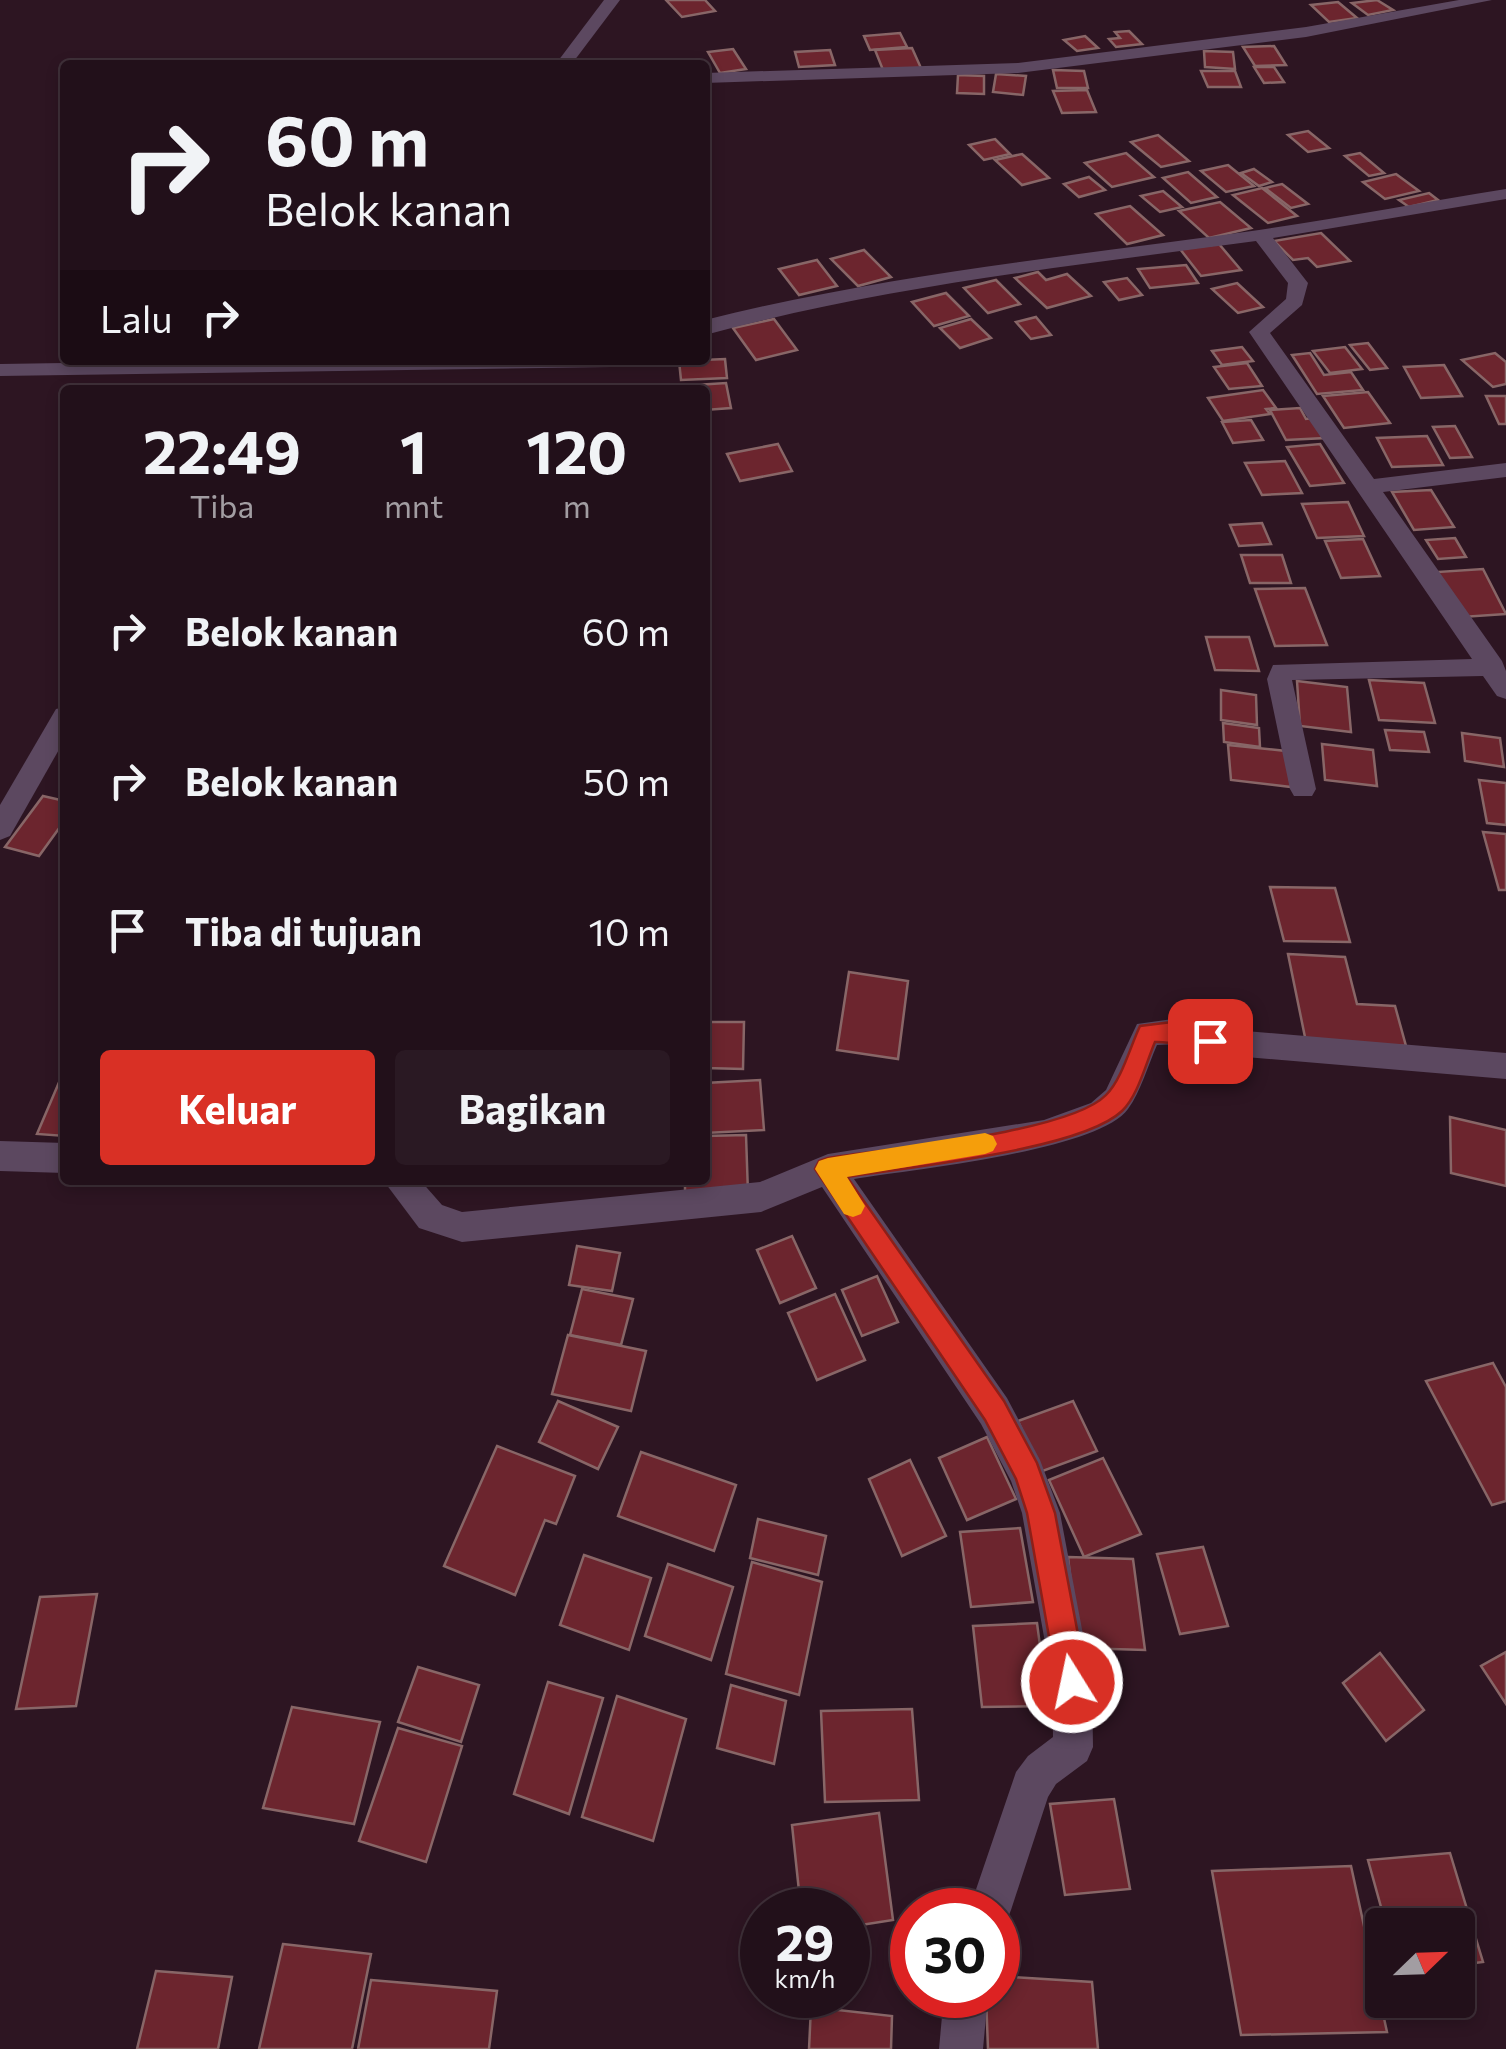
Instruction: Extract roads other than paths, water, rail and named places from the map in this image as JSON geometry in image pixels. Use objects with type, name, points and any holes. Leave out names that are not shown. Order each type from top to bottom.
[{"type":"street","points":[[567,60],[612,0]]},
{"type":"street","points":[[710,78],[1018,68],[1306,32],[1484,0]]},
{"type":"street","points":[[710,325],[885,284],[1261,235],[1506,194]]},
{"type":"street","points":[[1261,235],[1298,284],[1295,301],[1259,332],[1500,679]]},
{"type":"street","points":[[0,370],[206,365]]},
{"type":"street","points":[[268,385],[286,365]]},
{"type":"street","points":[[1368,487],[1506,470]]},
{"type":"street","points":[[1303,790],[1279,679],[1282,671],[1500,679]]},
{"type":"street","points":[[0,829],[60,725]]},
{"type":"street","points":[[403,1185],[430,1217],[462,1227],[761,1198],[828,1169],[1044,1134],[1102,1113],[1126,1088],[1148,1033],[1180,1031],[1210,1041],[1506,1066]]},
{"type":"street","points":[[0,1156],[60,1158]]},
{"type":"street","points":[[828,1169],[994,1411],[1028,1473],[1041,1513],[1072,1682],[1073,1747],[1042,1770],[1032,1786],[997,1888]]},
{"type":"street","points":[[962,2049],[964,2018]]}]
